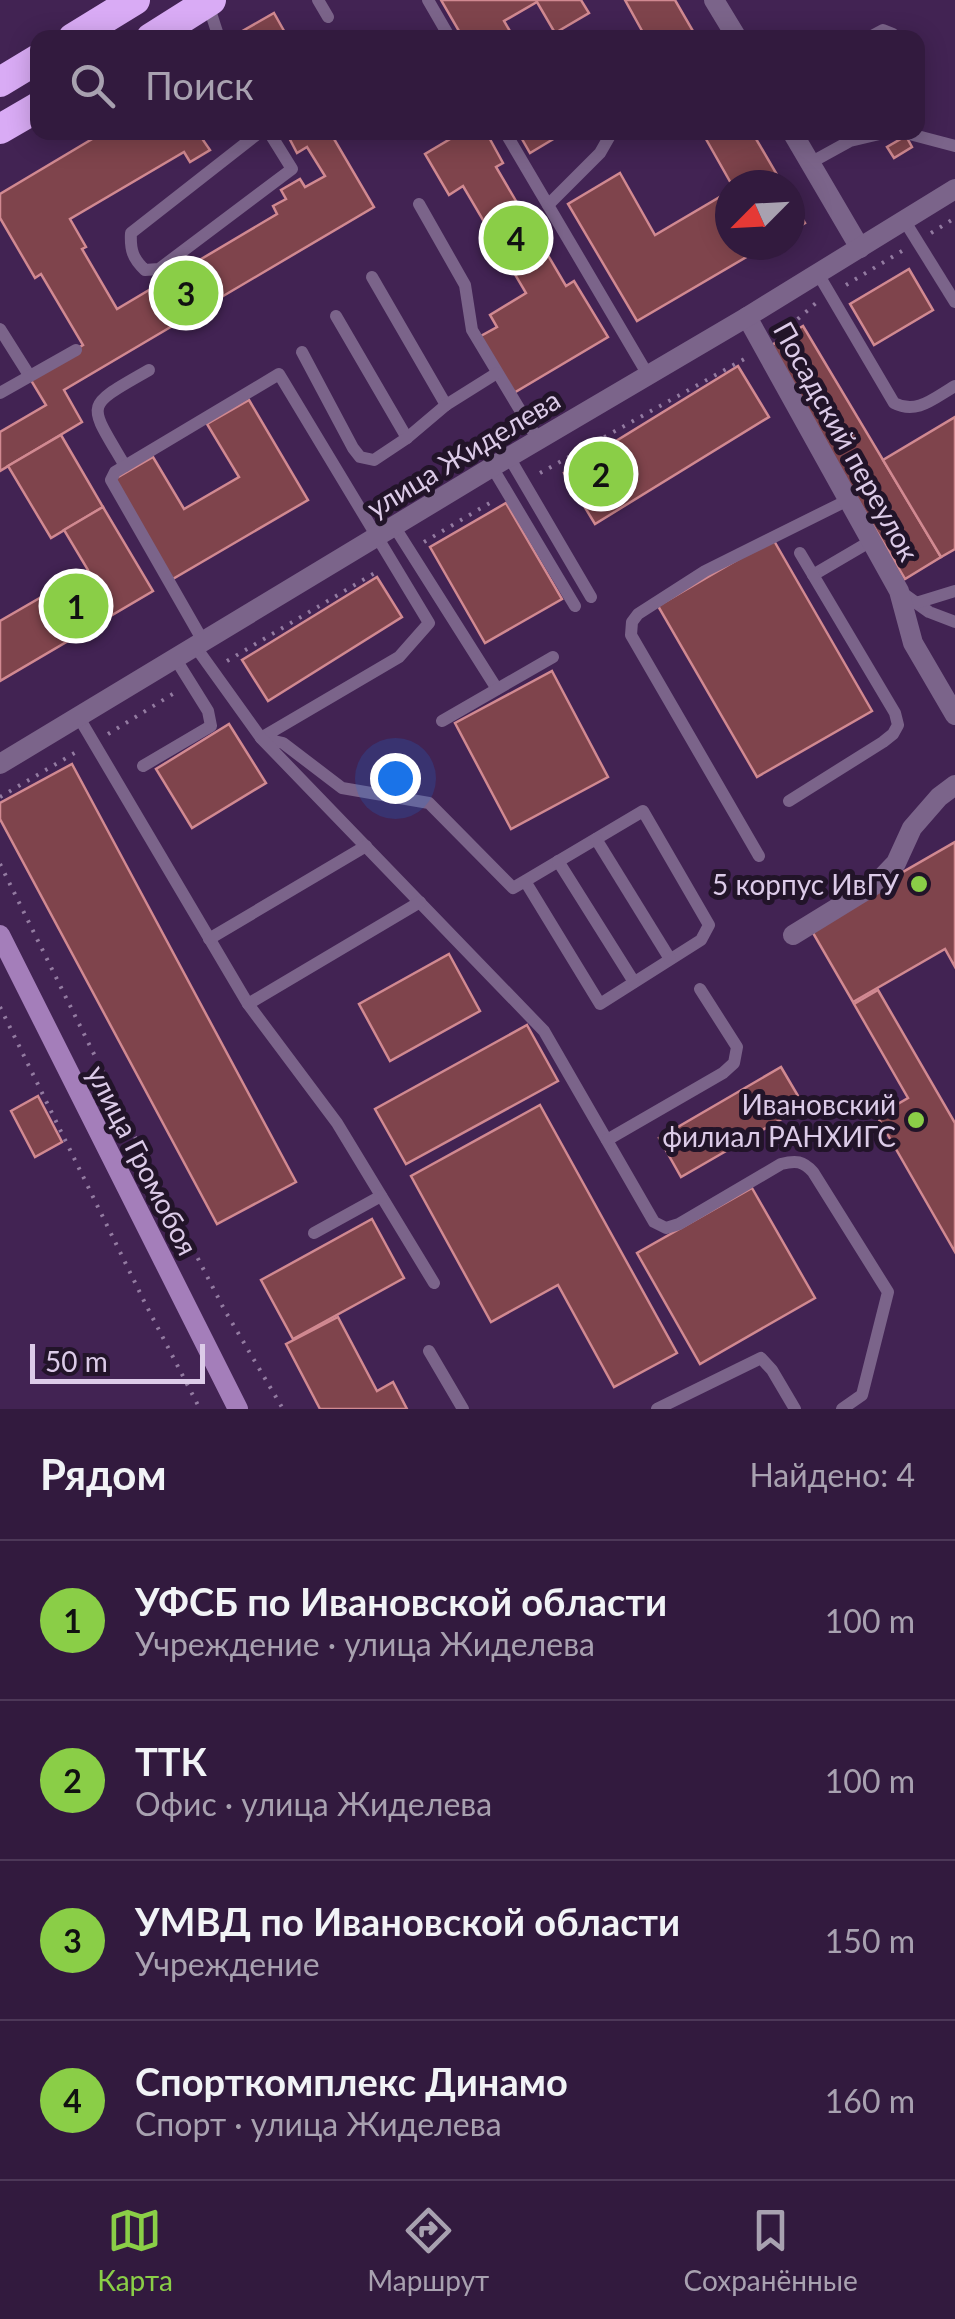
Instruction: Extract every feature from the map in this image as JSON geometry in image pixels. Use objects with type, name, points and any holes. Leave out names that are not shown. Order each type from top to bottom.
[{"type":"highway","points":[[86,30],[135,0]]},
{"type":"highway","points":[[164,30],[209,1]]},
{"type":"highway","points":[[0,82],[30,64]]},
{"type":"highway","points":[[0,130],[30,111]]},
{"type":"main road","name":"улица Громобоя","points":[[0,935],[238,1409]]},
{"type":"street","points":[[714,0],[731,30]]},
{"type":"street","points":[[797,140],[860,248]]},
{"type":"street","name":"улица Жиделева","points":[[0,764],[955,190]]},
{"type":"street","name":"Посадский переулок","points":[[747,317],[871,542],[907,597],[913,643],[955,715]]},
{"type":"street","points":[[794,934],[876,884],[896,863],[912,828],[955,784]]},
{"type":"lane","points":[[318,0],[328,16]]},
{"type":"lane","points":[[428,0],[445,30]]},
{"type":"lane","points":[[209,1],[217,30]]},
{"type":"lane","points":[[925,135],[955,146]]},
{"type":"lane","points":[[250,140],[131,233],[130,247],[136,262],[145,270],[159,270],[292,169],[274,140]]},
{"type":"lane","points":[[511,140],[648,375]]},
{"type":"lane","points":[[548,205],[600,153],[607,140]]},
{"type":"lane","points":[[810,163],[844,140]]},
{"type":"lane","points":[[419,204],[466,285],[472,330],[538,440]]},
{"type":"lane","points":[[904,220],[955,302]]},
{"type":"lane","points":[[817,272],[894,404],[906,410],[916,408],[955,386]]},
{"type":"lane","points":[[372,277],[446,405]]},
{"type":"lane","points":[[336,316],[407,438]]},
{"type":"lane","points":[[0,328],[29,375]]},
{"type":"lane","points":[[0,393],[76,350]]},
{"type":"lane","points":[[302,352],[360,457],[374,460],[446,405],[497,373]]},
{"type":"lane","points":[[126,466],[96,417],[97,404],[105,395],[149,370]]},
{"type":"lane","points":[[496,690],[409,551],[385,532],[279,374],[115,472],[111,480],[212,670],[261,738],[544,1030],[654,1222],[666,1228],[679,1224],[781,1164],[794,1160],[806,1163],[814,1172],[888,1292],[862,1395],[842,1409]]},
{"type":"lane","points":[[501,462],[524,482],[591,597]]},
{"type":"lane","points":[[501,462],[508,492],[575,606]]},
{"type":"lane","points":[[759,856],[631,636],[632,622],[638,614],[705,571],[848,500]]},
{"type":"lane","points":[[261,738],[399,657],[429,624],[392,562],[385,532]]},
{"type":"lane","points":[[813,575],[871,542]]},
{"type":"lane","points":[[789,801],[882,742],[898,724],[895,712],[800,553]]},
{"type":"lane","points":[[907,597],[955,590]]},
{"type":"lane","name":"Посадский переулок","points":[[907,597],[955,622]]},
{"type":"lane","points":[[442,721],[553,657]]},
{"type":"lane","points":[[143,766],[211,726],[208,711],[175,658]]},
{"type":"lane","points":[[78,716],[248,1004],[337,1123],[434,1283]]},
{"type":"lane","points":[[261,738],[282,744],[342,788],[429,803],[513,888],[643,811],[708,924],[701,940],[600,1004],[525,881]]},
{"type":"lane","points":[[596,839],[670,959]]},
{"type":"lane","points":[[209,939],[366,846]]},
{"type":"lane","points":[[558,861],[634,982]]},
{"type":"lane","points":[[248,1004],[420,902]]},
{"type":"lane","points":[[607,1140],[734,1064],[737,1047],[700,990]]},
{"type":"lane","points":[[314,1234],[381,1196]]},
{"type":"lane","points":[[429,1351],[463,1409]]},
{"type":"lane","points":[[657,1409],[761,1358],[795,1409]]},
{"type":"path","points":[[524,482],[763,349],[818,302],[955,218]]},
{"type":"path","points":[[409,551],[508,492]]},
{"type":"path","points":[[212,670],[392,562]]},
{"type":"path","points":[[0,797],[190,684]]},
{"type":"path","points":[[0,864],[196,1256],[284,1409]]},
{"type":"path","points":[[0,1007],[200,1409]]},
{"type":"building","points":[[441,0],[581,0],[589,13],[553,30],[537,2],[504,21],[509,30],[458,30]]},
{"type":"building","points":[[625,0],[675,0],[692,30],[642,30]]},
{"type":"building","points":[[274,13],[284,30],[244,30]]},
{"type":"building","points":[[91,140],[203,140],[210,150],[190,162],[184,152],[70,219],[86,247],[82,249],[117,309],[277,214],[273,206],[286,199],[281,190],[300,179],[305,187],[325,176],[307,147],[297,153],[290,140],[335,140],[374,207],[64,390],[82,422],[0,471],[0,432],[46,405],[29,377],[83,345],[41,274],[35,278],[0,218],[0,194]]},
{"type":"building","points":[[449,140],[490,140],[503,163],[496,167],[566,286],[574,281],[608,337],[512,394],[479,337],[497,327],[490,315],[526,293],[463,186],[449,195],[425,154]]},
{"type":"building","points":[[523,140],[552,140],[530,153]]},
{"type":"building","points":[[707,140],[757,140],[774,170],[724,170]]},
{"type":"building","points":[[908,140],[912,147],[894,158],[887,147]]},
{"type":"building","points":[[620,173],[655,235],[715,200],[715,260],[741,260],[637,321],[568,204]]},
{"type":"building","points":[[909,269],[933,310],[874,345],[850,304]]},
{"type":"building","points":[[803,326],[941,557],[905,579],[767,348]]},
{"type":"building","points":[[738,366],[769,417],[595,524],[564,473]]},
{"type":"building","points":[[249,400],[308,500],[171,580],[113,480],[153,457],[184,509],[239,477],[207,424]]},
{"type":"building","points":[[955,417],[955,549],[941,557],[883,460]]},
{"type":"building","points":[[61,435],[103,507],[51,538],[8,466]]},
{"type":"building","points":[[506,503],[562,599],[485,643],[430,547]]},
{"type":"building","points":[[103,507],[153,591],[0,681],[0,621],[88,570],[64,530]]},
{"type":"building","points":[[773,539],[872,711],[757,777],[658,606]]},
{"type":"building","points":[[377,577],[402,617],[268,701],[242,660]]},
{"type":"building","points":[[552,671],[608,777],[511,829],[455,723]]},
{"type":"building","points":[[229,724],[266,783],[192,828],[156,769]]},
{"type":"building","points":[[72,764],[296,1182],[217,1224],[0,819],[0,803]]},
{"type":"building","name":"5 корпус ИвГУ","points":[[955,842],[955,967],[945,949],[853,1002],[809,926]]},
{"type":"building","points":[[449,954],[480,1011],[390,1061],[359,1004]]},
{"type":"building","name":"Ивановский филиал РАНХИГС","points":[[878,990],[955,1123],[955,1252],[877,1116],[908,1098],[854,1004]]},
{"type":"building","points":[[527,1025],[558,1081],[406,1164],[375,1109]]},
{"type":"building","points":[[781,1067],[804,1106],[681,1177],[659,1138]]},
{"type":"building","points":[[38,1096],[62,1142],[35,1157],[11,1111]]},
{"type":"building","points":[[540,1105],[677,1353],[614,1387],[558,1285],[491,1322],[411,1176]]},
{"type":"building","points":[[752,1188],[815,1298],[700,1364],[637,1253]]},
{"type":"building","points":[[372,1219],[404,1278],[293,1339],[261,1280]]},
{"type":"building","points":[[338,1317],[377,1391],[393,1382],[407,1409],[320,1409],[286,1344]]},
{"type":"place","name":"Спорткомплекс Динамо","points":[[516,238]]},
{"type":"place","name":"УМВД по Ивановской области","points":[[186,293]]},
{"type":"place","name":"ТТК","points":[[601,474]]},
{"type":"place","name":"УФСБ по Ивановской области","points":[[76,606]]},
{"type":"place","name":"5 корпус ИвГУ","points":[[919,884]]},
{"type":"place","name":"Ивановский филиал РАНХИГС","points":[[916,1120]]}]
